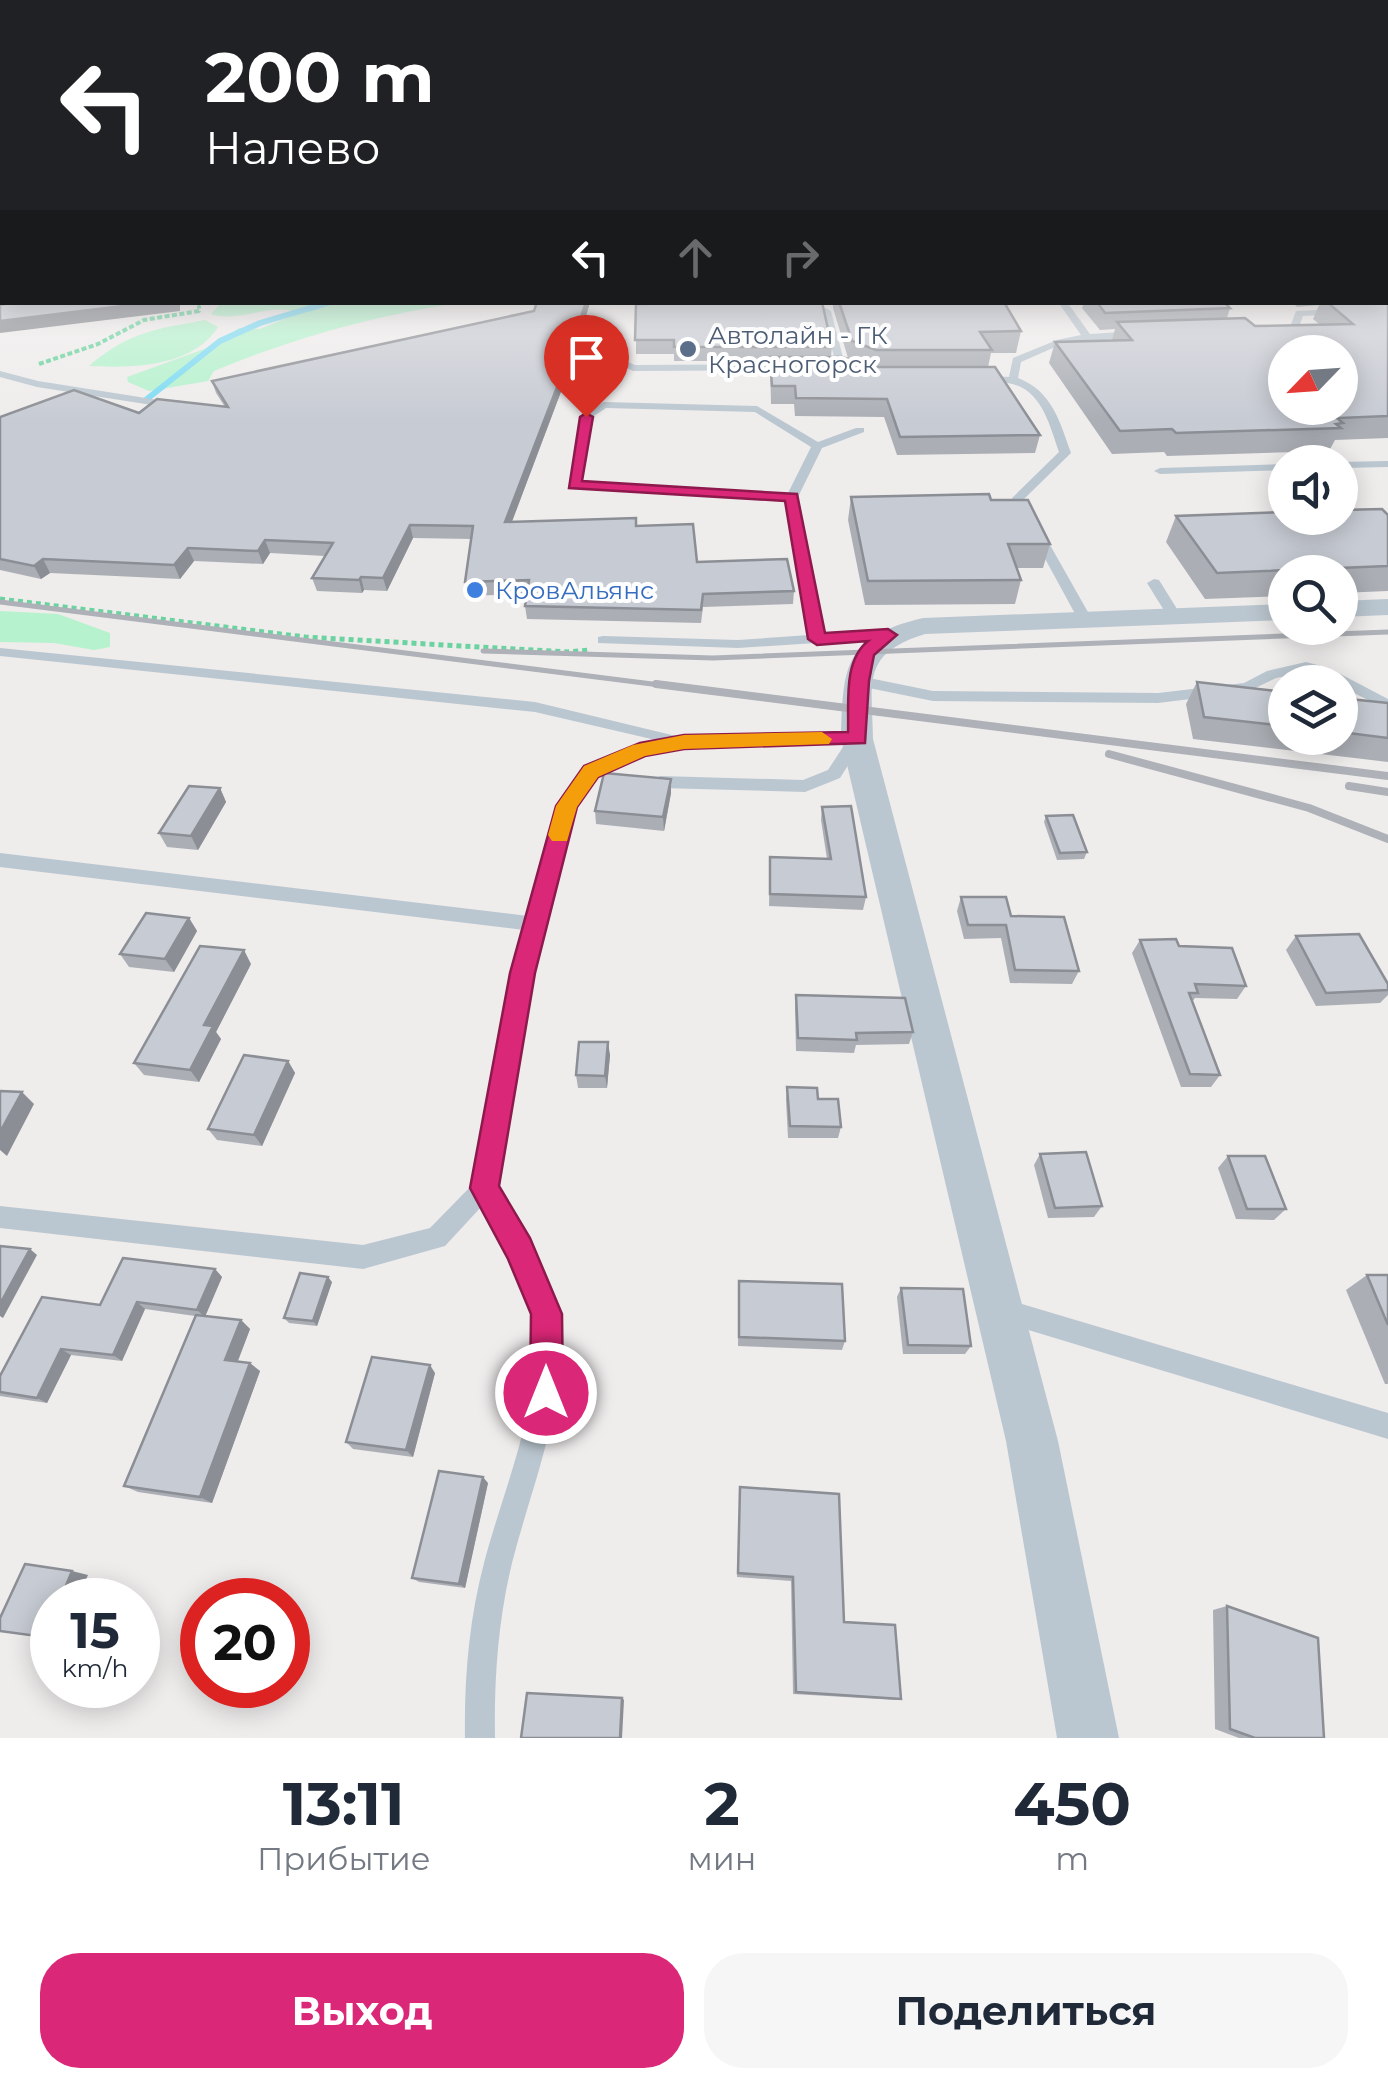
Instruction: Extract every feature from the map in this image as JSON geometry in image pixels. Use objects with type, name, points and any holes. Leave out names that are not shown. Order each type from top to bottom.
[{"type":"street","points":[[1358,609],[1388,607]]},
{"type":"street","points":[[1088,1738],[1032,1441],[942,1090],[858,738],[859,681],[866,652],[888,635],[923,626],[1268,613]]},
{"type":"lane","points":[[1064,305],[1087,337]]},
{"type":"lane","points":[[826,311],[842,367]]},
{"type":"lane","points":[[1256,331],[1294,330],[1298,313],[1348,312]]},
{"type":"lane","points":[[612,330],[609,357],[633,368],[804,367]]},
{"type":"lane","points":[[1013,382],[1016,360],[1032,351],[1087,337],[1145,334]]},
{"type":"lane","points":[[823,367],[842,367],[857,373]]},
{"type":"lane","points":[[2,375],[116,398],[194,407]]},
{"type":"lane","points":[[960,379],[1028,384],[1046,396],[1066,454],[1018,498],[1086,621]]},
{"type":"lane","points":[[792,497],[574,485],[586,417],[604,405],[757,409],[816,446]]},
{"type":"lane","points":[[817,639],[792,497],[816,446],[860,430]]},
{"type":"lane","points":[[1358,465],[1388,464]]},
{"type":"lane","points":[[1160,471],[1268,468]]},
{"type":"lane","points":[[1154,583],[1175,617]]},
{"type":"lane","points":[[603,640],[738,644],[888,635]]},
{"type":"lane","points":[[0,652],[535,707],[684,742]]},
{"type":"lane","points":[[859,681],[933,696],[1158,698],[1247,687],[1272,674],[1306,667],[1324,671],[1388,706]]},
{"type":"lane","points":[[0,1217],[363,1257],[437,1238],[484,1188],[511,1027],[566,806],[591,772],[640,750],[684,742],[858,738]]},
{"type":"lane","points":[[660,782],[804,786],[834,774],[858,738]]},
{"type":"lane","points":[[0,860],[537,924]]},
{"type":"lane","points":[[480,1738],[478,1690],[497,1568],[546,1393],[546,1314],[519,1249],[484,1188]]},
{"type":"lane","points":[[1000,1309],[1388,1426]]},
{"type":"path","points":[[2,375],[98,344],[144,320],[198,312],[198,305]]},
{"type":"path","points":[[0,599],[305,637],[417,645],[567,652],[598,649],[603,640]]},
{"type":"green space","points":[[218,305],[447,305],[304,338],[214,371],[208,381],[149,391],[128,382],[127,377],[207,348],[239,328],[260,329],[294,315],[293,311],[283,309],[232,316],[211,314]]},
{"type":"green space","points":[[205,320],[218,327],[207,341],[177,358],[123,367],[89,366],[130,339]]},
{"type":"green space","points":[[0,611],[58,614],[110,633],[110,647],[94,650],[54,643],[0,642]]},
{"type":"building","points":[[0,305],[131,305],[0,321]]},
{"type":"building","points":[[536,305],[585,305],[505,522],[636,518],[636,526],[693,524],[697,562],[787,559],[794,591],[703,594],[701,610],[525,606],[529,580],[465,582],[473,526],[410,525],[383,578],[359,580],[312,578],[333,543],[265,540],[258,551],[188,548],[174,565],[43,559],[34,566],[0,559],[0,417],[74,390],[139,413],[157,399],[228,407],[212,381],[534,311]]},
{"type":"building","points":[[636,305],[823,305],[832,347],[674,347],[674,340],[635,340]]},
{"type":"building","points":[[840,305],[1006,305],[1021,331],[980,332],[992,350],[876,350],[852,341]]},
{"type":"building","points":[[1099,305],[1230,308],[1105,313]]},
{"type":"building","points":[[1331,305],[1388,305],[1388,416],[1358,417],[1358,335],[1268,335],[1268,425],[1341,428],[1120,431],[1055,342],[1132,340],[1117,322],[1245,318],[1255,326],[1353,324]]},
{"type":"building","points":[[770,357],[842,357],[874,367],[995,367],[1040,435],[900,437],[887,399],[796,398],[795,386],[772,386]]},
{"type":"building","points":[[989,494],[991,500],[1028,500],[1050,544],[1008,544],[1021,580],[868,581],[851,497]]},
{"type":"building","points":[[1382,509],[1388,515],[1388,566],[1358,567],[1358,555],[1268,555],[1268,571],[1217,573],[1176,516],[1268,513],[1268,535],[1358,535],[1358,510]]},
{"type":"building","points":[[1197,682],[1268,690],[1268,724],[1204,717]]},
{"type":"building","points":[[1358,700],[1388,703],[1388,738],[1358,734]]},
{"type":"building","points":[[604,773],[671,779],[663,817],[595,811]]},
{"type":"building","points":[[189,786],[220,788],[191,836],[159,833]]},
{"type":"building","points":[[851,806],[866,897],[770,894],[770,857],[831,859],[822,807]]},
{"type":"building","points":[[1073,815],[1087,852],[1060,853],[1046,816]]},
{"type":"building","points":[[961,897],[1006,897],[1011,916],[1064,917],[1079,971],[1015,970],[1006,925],[968,925]]},
{"type":"building","points":[[146,913],[189,918],[165,959],[120,954]]},
{"type":"building","points":[[1359,934],[1388,990],[1326,993],[1296,936]]},
{"type":"building","points":[[1176,939],[1179,946],[1232,948],[1246,986],[1195,984],[1198,993],[1189,993],[1220,1075],[1190,1074],[1140,940]]},
{"type":"building","points":[[200,946],[244,950],[204,1025],[213,1026],[190,1070],[134,1063]]},
{"type":"building","points":[[796,995],[905,998],[913,1032],[856,1033],[857,1040],[798,1038]]},
{"type":"building","points":[[579,1042],[608,1042],[605,1076],[576,1075]]},
{"type":"building","points":[[244,1055],[288,1061],[254,1135],[208,1129]]},
{"type":"building","points":[[787,1087],[817,1088],[818,1099],[838,1099],[841,1127],[790,1126]]},
{"type":"building","points":[[0,1091],[22,1092],[0,1132]]},
{"type":"building","points":[[1086,1152],[1102,1206],[1055,1208],[1040,1154]]},
{"type":"building","points":[[1228,1156],[1265,1156],[1286,1209],[1247,1209]]},
{"type":"building","points":[[0,1246],[30,1249],[0,1304]]},
{"type":"building","points":[[123,1258],[215,1269],[197,1310],[137,1302],[113,1355],[61,1349],[37,1398],[0,1392],[0,1376],[42,1297],[100,1305]]},
{"type":"building","points":[[300,1273],[328,1277],[313,1321],[284,1318]]},
{"type":"building","points":[[1367,1275],[1388,1275],[1388,1325]]},
{"type":"building","points":[[739,1281],[842,1284],[845,1341],[739,1337]]},
{"type":"building","points":[[901,1288],[963,1289],[971,1346],[908,1345]]},
{"type":"building","points":[[196,1315],[241,1320],[225,1360],[250,1363],[200,1497],[124,1486]]},
{"type":"building","points":[[372,1357],[430,1365],[406,1450],[346,1442]]},
{"type":"building","points":[[439,1471],[483,1477],[459,1584],[412,1578]]},
{"type":"building","points":[[740,1487],[839,1494],[844,1622],[895,1625],[901,1699],[796,1692],[793,1577],[738,1573]]},
{"type":"building","points":[[25,1564],[72,1571],[69,1578],[30,1578],[30,1635],[0,1631],[0,1618]]},
{"type":"building","points":[[1227,1606],[1318,1638],[1324,1738],[1255,1738],[1230,1729]]},
{"type":"building","points":[[527,1693],[622,1698],[620,1738],[521,1738]]},
{"type":"waterway","points":[[309,309],[322,305]]},
{"type":"waterway","points":[[147,399],[220,341],[260,323],[317,306]]},
{"type":"railway","points":[[0,602],[676,687]]},
{"type":"railway","points":[[483,651],[713,658],[1388,632]]},
{"type":"railway","points":[[656,684],[1388,776]]},
{"type":"railway","points":[[1109,754],[1309,808],[1388,839]]},
{"type":"railway","points":[[1349,786],[1388,792]]},
{"type":"slow traffic","points":[[559,835],[566,806],[591,772],[640,750],[684,742],[822,739]]},
{"type":"place","name":"Автолайн - ГК Красногорск","points":[[688,349]]},
{"type":"place","name":"КровАльянс","points":[[475,590]]},
{"type":"route","points":[[546,1393],[546,1314],[519,1249],[484,1188],[522,973],[566,806],[591,772],[640,750],[684,742],[858,738],[859,681],[866,652],[888,635],[817,639],[792,497],[574,485],[586,417]]}]
